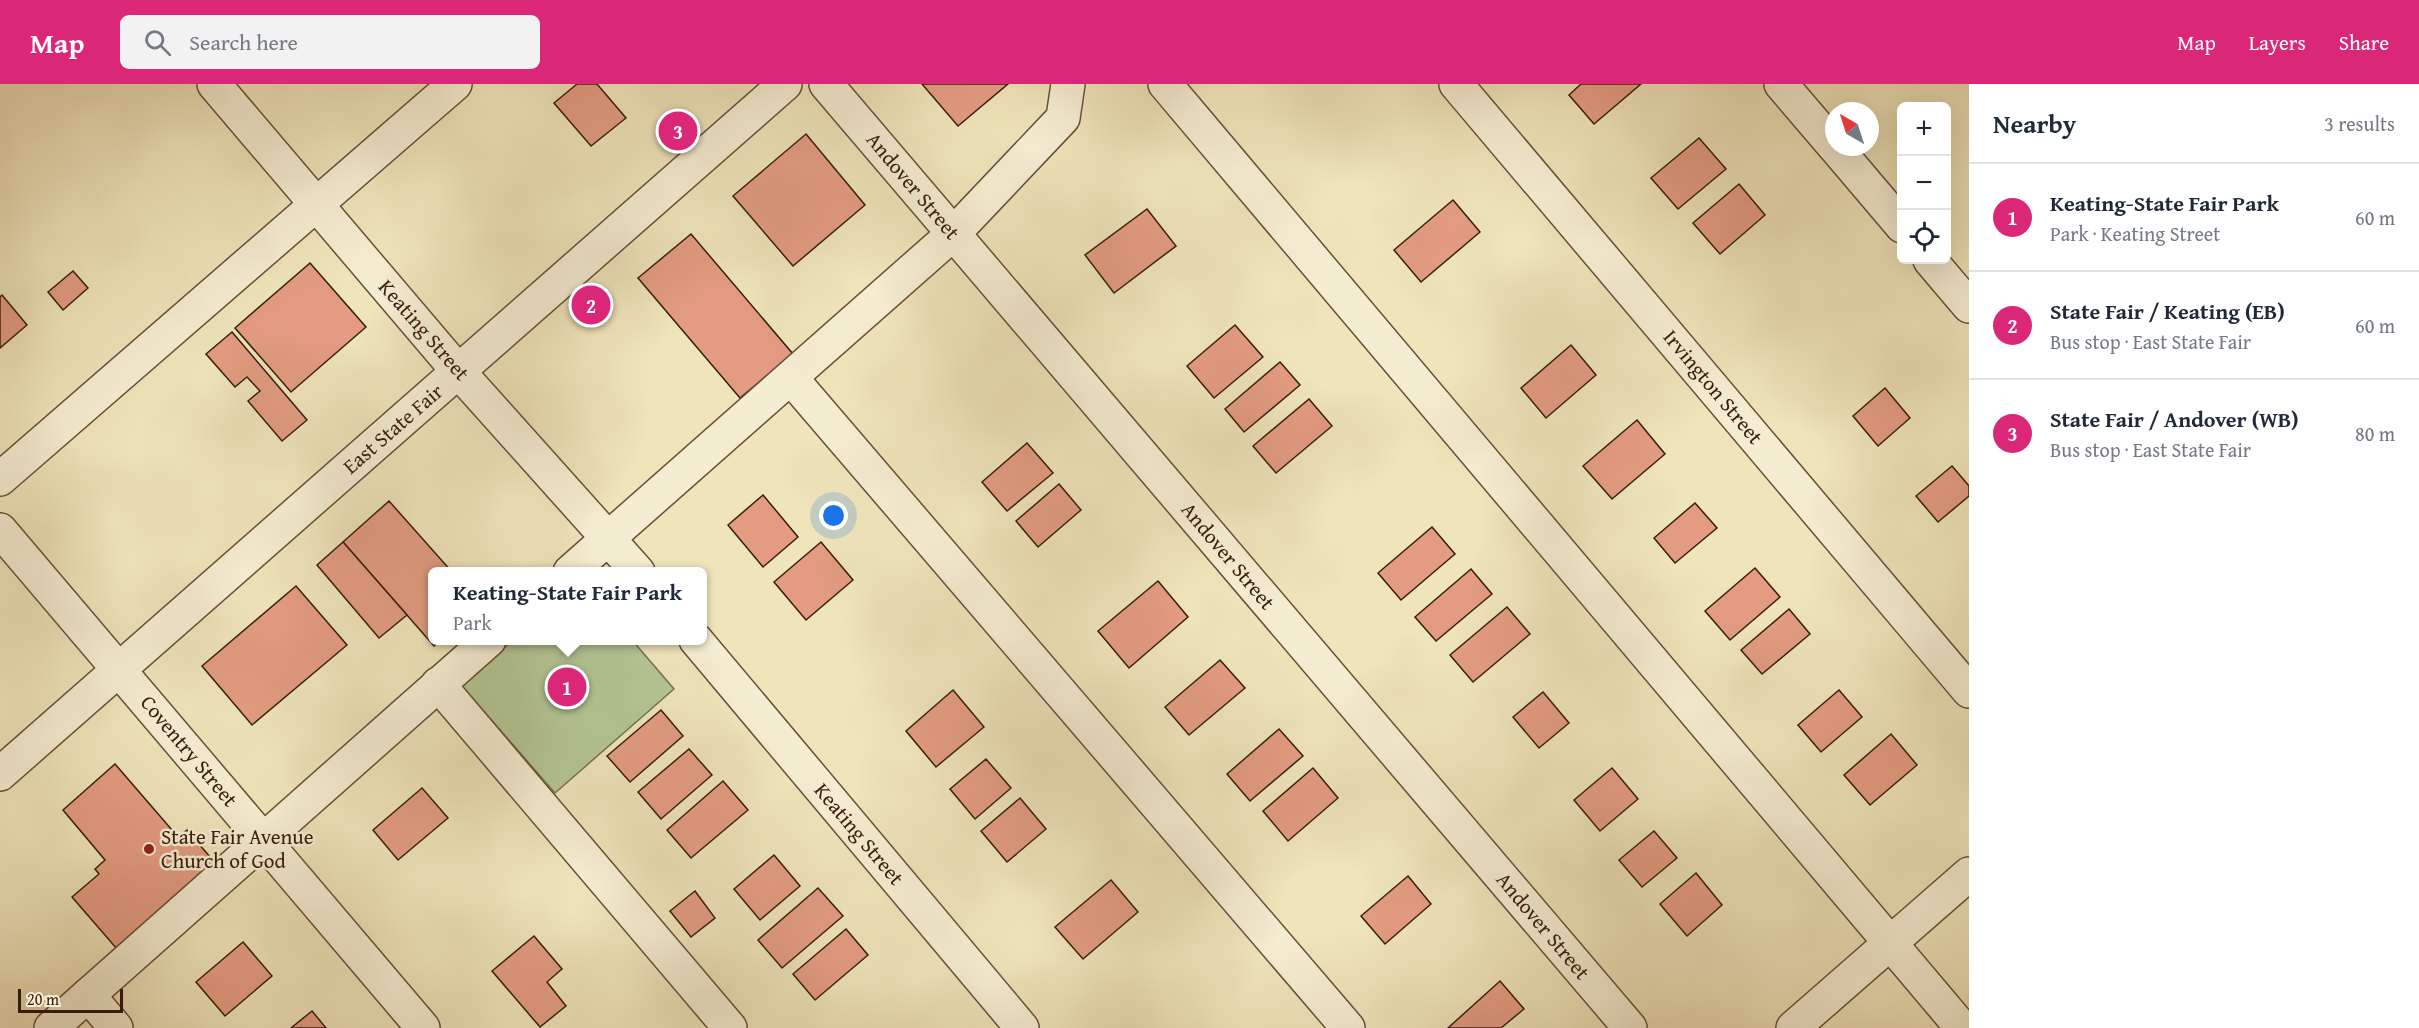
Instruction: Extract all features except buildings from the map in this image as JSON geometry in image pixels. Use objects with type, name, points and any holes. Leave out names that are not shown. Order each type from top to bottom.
[{"type":"street","name":"Keating Street","points":[[214,84],[458,371],[634,567]]},
{"type":"street","points":[[0,479],[454,84]]},
{"type":"street","name":"East State Fair","points":[[0,774],[785,84]]},
{"type":"street","name":"Andover Street","points":[[826,84],[1630,1028]]},
{"type":"street","points":[[576,567],[954,233],[1063,118],[1068,84]]},
{"type":"street","points":[[1165,84],[1962,1028]]},
{"type":"street","name":"Irvington Street","points":[[1456,84],[1969,691]]},
{"type":"street","points":[[1782,84],[1825,136]]},
{"type":"street","points":[[1842,156],[1897,220]]},
{"type":"street","points":[[1933,264],[1969,306]]},
{"type":"street","points":[[791,378],[1348,1028]]},
{"type":"street","name":"Coventry Street","points":[[0,530],[423,1028]]},
{"type":"street","points":[[51,1028],[483,645]]},
{"type":"street","name":"Keating Street","points":[[700,645],[1022,1028]]},
{"type":"street","points":[[438,684],[729,1028]]},
{"type":"street","points":[[1793,1028],[1969,873]]},
{"type":"street","points":[[88,994],[116,1028]]},
{"type":"green space","points":[[507,645],[636,645],[674,689],[555,793],[461,685]]},
{"type":"place","name":"State Fair / Andover (WB)","points":[[678,131]]},
{"type":"place","name":"State Fair / Keating (EB)","points":[[591,305]]},
{"type":"place","name":"Keating-State Fair Park","points":[[567,687]]},
{"type":"place","name":"State Fair Avenue Church of God","points":[[149,849]]}]
